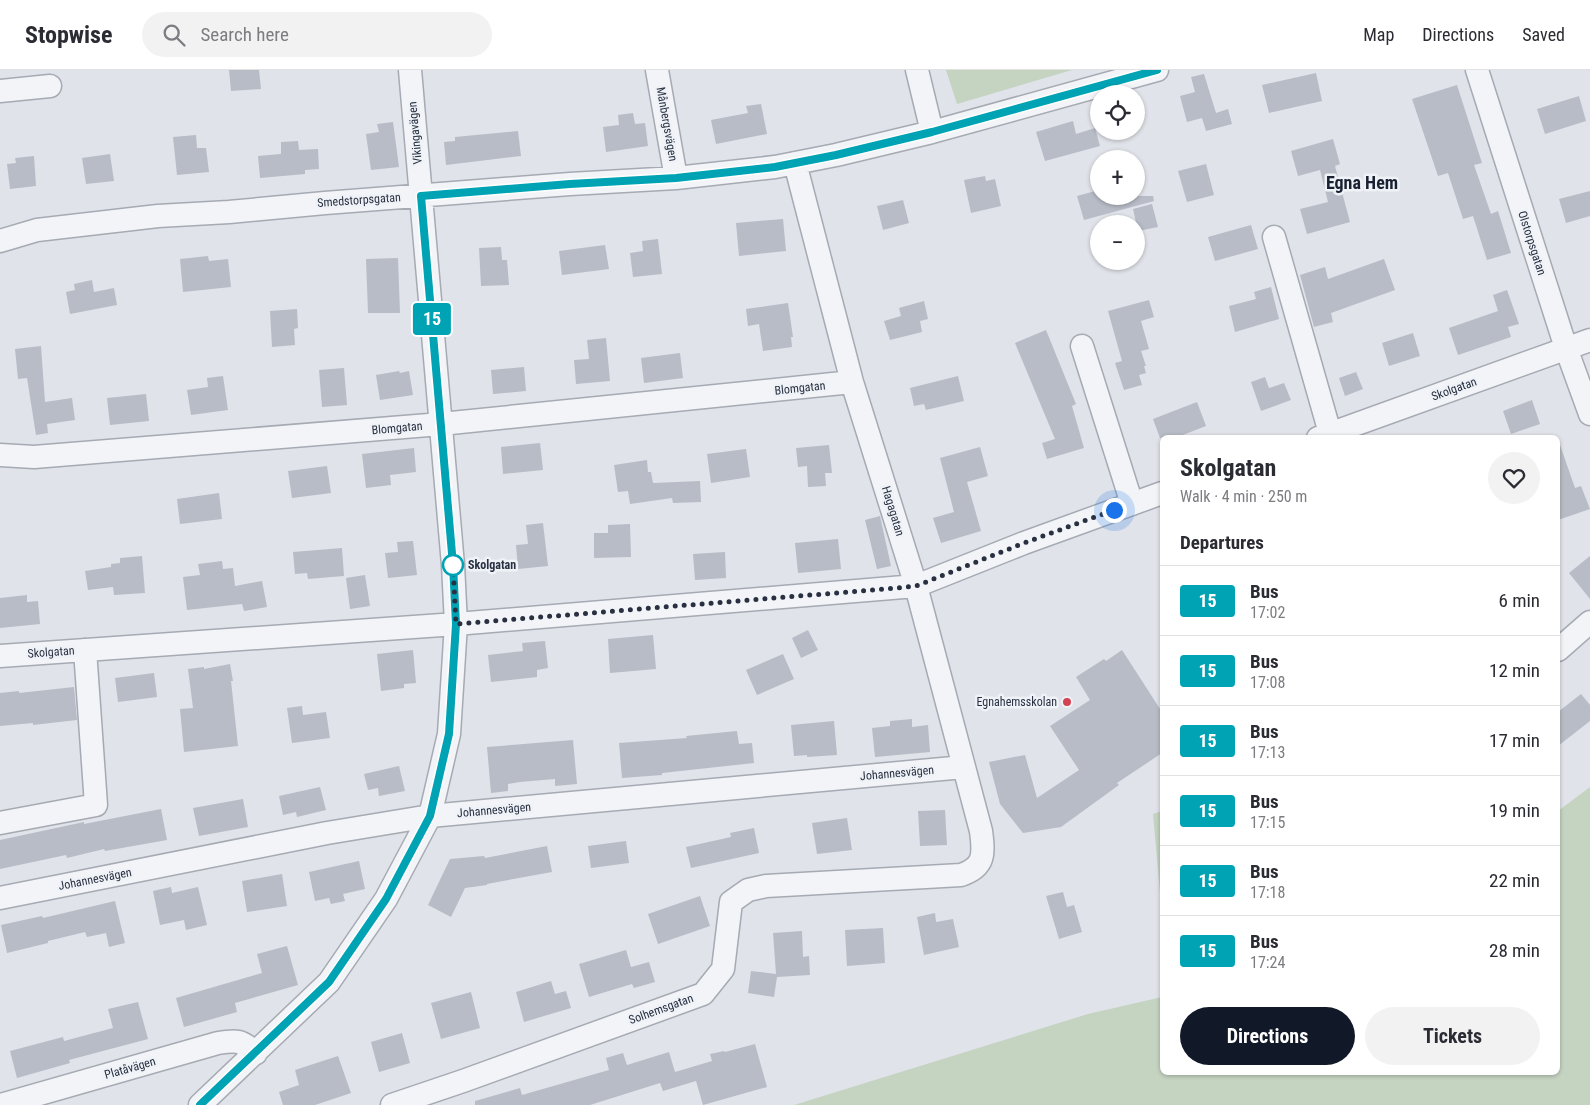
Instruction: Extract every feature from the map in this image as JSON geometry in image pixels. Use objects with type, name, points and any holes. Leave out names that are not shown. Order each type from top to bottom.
[{"type":"street","name":"Vikingavägen","points":[[200,1105],[329,982],[386,899],[430,816],[449,734],[456,624],[441,424],[410,70]]},
{"type":"street","name":"Månbergsvägen","points":[[657,70],[676,178]]},
{"type":"street","points":[[917,70],[932,132]]},
{"type":"street","name":"Smedstorpsgatan","points":[[0,241],[37,230],[158,216],[570,184],[676,178],[795,163],[932,132],[1157,70]]},
{"type":"street","name":"Olstorpsgatan","points":[[1477,70],[1566,348],[1590,414]]},
{"type":"street","points":[[0,91],[50,86]]},
{"type":"street","name":"Hagagatan","points":[[795,163],[852,382],[916,586],[981,831],[982,860]]},
{"type":"street","points":[[1274,236],[1322,435]]},
{"type":"street","name":"Skolgatan","points":[[1325,435],[1590,340]]},
{"type":"street","points":[[1082,346],[1132,504]]},
{"type":"street","name":"Blomgatan","points":[[0,455],[34,457],[441,424],[852,382]]},
{"type":"street","name":"Skolgatan","points":[[0,656],[456,624],[916,586],[1024,543],[1160,494]]},
{"type":"street","points":[[1560,648],[1590,622]]},
{"type":"street","points":[[0,823],[96,805],[85,650]]},
{"type":"street","name":"Johannesvägen","points":[[0,898],[327,833],[430,816],[964,767]]},
{"type":"street","name":"Solhemsgatan","points":[[392,1105],[703,994],[723,969],[731,902],[748,890],[766,886],[960,875],[976,868],[982,860]]},
{"type":"street","name":"Platåvägen","points":[[1,1105],[218,1043],[234,1040],[247,1045],[256,1053]]},
{"type":"green space","points":[[946,70],[1072,70],[957,104]]},
{"type":"green space","points":[[1590,787],[1590,1105],[794,1105],[1088,1014],[1160,997],[1160,1075],[1560,1075],[1560,810]]},
{"type":"green space","points":[[1160,812],[1160,892],[1153,814]]},
{"type":"building","points":[[229,70],[259,70],[261,89],[231,91]]},
{"type":"building","points":[[1316,73],[1322,101],[1269,113],[1262,85]]},
{"type":"building","points":[[1204,74],[1216,113],[1228,109],[1232,124],[1206,131],[1202,118],[1187,122],[1180,96],[1195,92],[1191,77]]},
{"type":"building","points":[[1457,85],[1482,163],[1474,165],[1491,214],[1498,211],[1511,253],[1487,260],[1473,216],[1463,219],[1448,173],[1438,176],[1412,99]]},
{"type":"building","points":[[1579,96],[1586,121],[1545,134],[1537,109]]},
{"type":"building","points":[[761,104],[767,134],[716,144],[711,120],[748,113],[746,106]]},
{"type":"building","points":[[633,113],[635,124],[645,123],[648,146],[606,152],[603,127],[619,125],[618,115]]},
{"type":"building","points":[[1073,121],[1076,134],[1090,130],[1090,140],[1098,140],[1100,146],[1045,161],[1036,132]]},
{"type":"building","points":[[393,122],[399,167],[371,170],[366,134],[379,132],[377,124]]},
{"type":"building","points":[[518,131],[521,156],[446,165],[444,142],[455,141],[455,137]]},
{"type":"building","points":[[196,135],[197,148],[206,148],[209,172],[177,175],[173,137]]},
{"type":"building","points":[[1333,139],[1340,164],[1335,166],[1350,222],[1307,234],[1300,209],[1328,202],[1320,170],[1298,176],[1291,151]]},
{"type":"building","points":[[298,141],[299,150],[318,149],[319,169],[305,170],[305,174],[260,178],[258,156],[281,154],[281,142]]},
{"type":"building","points":[[110,154],[114,181],[86,184],[82,158]]},
{"type":"building","points":[[34,156],[36,186],[10,189],[7,164],[16,163],[15,158]]},
{"type":"building","points":[[1206,164],[1214,195],[1187,202],[1178,171]]},
{"type":"building","points":[[985,176],[986,181],[995,179],[1001,206],[971,213],[964,180]]},
{"type":"building","points":[[1590,191],[1590,216],[1566,223],[1559,199]]},
{"type":"building","points":[[1090,192],[1090,205],[1139,205],[1102,215],[1090,215],[1090,218],[1084,220],[1077,196]]},
{"type":"building","points":[[1145,196],[1153,196],[1154,201],[1145,203]]},
{"type":"building","points":[[903,200],[909,223],[883,230],[877,206]]},
{"type":"building","points":[[1152,204],[1158,227],[1145,230],[1145,215],[1134,215],[1133,209]]},
{"type":"building","points":[[783,219],[786,251],[739,256],[736,223]]},
{"type":"building","points":[[1251,225],[1258,249],[1215,261],[1208,237]]},
{"type":"building","points":[[658,239],[662,274],[633,277],[630,253],[643,251],[642,241]]},
{"type":"building","points":[[605,245],[609,269],[562,275],[559,251]]},
{"type":"building","points":[[501,247],[502,260],[507,260],[509,285],[481,286],[479,248]]},
{"type":"building","points":[[208,256],[209,261],[228,259],[231,287],[183,292],[180,259]]},
{"type":"building","points":[[398,258],[400,313],[368,313],[366,259]]},
{"type":"building","points":[[1384,259],[1395,290],[1331,313],[1333,322],[1314,327],[1300,275],[1325,267],[1328,279]]},
{"type":"building","points":[[92,280],[94,292],[114,288],[117,305],[70,314],[66,292],[75,290],[74,284]]},
{"type":"building","points":[[1271,287],[1279,319],[1235,332],[1229,306],[1256,299],[1254,292]]},
{"type":"building","points":[[1507,290],[1519,324],[1508,327],[1511,337],[1458,355],[1449,328],[1498,311],[1493,295]]},
{"type":"building","points":[[1149,300],[1154,317],[1141,321],[1149,349],[1141,351],[1146,366],[1144,366],[1146,373],[1139,375],[1142,385],[1124,390],[1115,363],[1122,361],[1108,311]]},
{"type":"building","points":[[924,301],[928,319],[920,321],[922,332],[890,340],[884,321],[901,316],[899,308]]},
{"type":"building","points":[[788,303],[793,337],[791,337],[792,347],[763,351],[759,324],[748,326],[746,309]]},
{"type":"building","points":[[297,309],[298,328],[294,329],[295,345],[272,347],[270,311]]},
{"type":"building","points":[[1046,330],[1076,404],[1072,406],[1084,448],[1047,459],[1042,443],[1055,439],[1015,343]]},
{"type":"building","points":[[1413,333],[1420,356],[1389,366],[1382,343]]},
{"type":"building","points":[[606,338],[610,381],[576,384],[574,360],[589,359],[587,340]]},
{"type":"building","points":[[41,346],[45,402],[72,398],[75,420],[47,424],[48,433],[36,435],[27,378],[18,379],[15,349]]},
{"type":"building","points":[[680,353],[683,378],[644,383],[641,358]]},
{"type":"building","points":[[524,367],[526,391],[493,394],[491,370]]},
{"type":"building","points":[[344,368],[347,405],[322,407],[319,370]]},
{"type":"building","points":[[399,371],[400,373],[409,371],[413,395],[380,400],[376,375]]},
{"type":"building","points":[[1356,372],[1363,389],[1345,396],[1339,378]]},
{"type":"building","points":[[223,376],[228,410],[191,415],[187,390],[208,387],[207,378]]},
{"type":"building","points":[[958,376],[964,401],[926,410],[924,404],[914,406],[910,388]]},
{"type":"building","points":[[1265,377],[1269,388],[1284,383],[1291,400],[1261,411],[1251,382]]},
{"type":"building","points":[[146,394],[149,421],[110,425],[107,398]]},
{"type":"building","points":[[1532,400],[1540,424],[1511,434],[1503,411]]},
{"type":"building","points":[[1197,402],[1206,426],[1183,435],[1160,435],[1160,438],[1153,419]]},
{"type":"building","points":[[540,443],[543,470],[503,474],[501,447]]},
{"type":"building","points":[[829,445],[832,473],[825,473],[826,486],[808,487],[807,466],[798,467],[796,448]]},
{"type":"building","points":[[1560,445],[1575,488],[1581,486],[1590,509],[1560,519]]},
{"type":"building","points":[[980,447],[988,476],[967,482],[981,531],[941,543],[933,518],[954,512],[940,458]]},
{"type":"building","points":[[414,448],[416,472],[390,475],[391,485],[366,488],[362,454]]},
{"type":"building","points":[[746,449],[750,477],[711,483],[707,454]]},
{"type":"building","points":[[647,460],[648,472],[651,472],[653,483],[700,481],[701,502],[673,503],[672,498],[630,504],[628,491],[618,492],[614,465]]},
{"type":"building","points":[[327,466],[331,493],[292,498],[288,471]]},
{"type":"building","points":[[219,493],[222,519],[180,524],[177,499]]},
{"type":"building","points":[[880,516],[891,566],[877,569],[865,520]]},
{"type":"building","points":[[543,523],[548,566],[518,569],[516,545],[528,544],[526,525]]},
{"type":"building","points":[[630,524],[631,557],[594,558],[594,533],[608,533],[608,525]]},
{"type":"building","points":[[838,539],[841,569],[798,573],[795,543]]},
{"type":"building","points":[[413,541],[417,575],[388,578],[385,553],[398,552],[397,542]]},
{"type":"building","points":[[342,548],[344,576],[308,579],[307,573],[295,574],[293,552]]},
{"type":"building","points":[[725,552],[726,578],[695,580],[693,554]]},
{"type":"building","points":[[142,556],[145,593],[114,595],[113,587],[88,590],[85,571],[111,567],[111,564],[120,563],[120,558]]},
{"type":"building","points":[[1590,556],[1590,599],[1569,573]]},
{"type":"building","points":[[222,561],[223,569],[233,568],[235,586],[262,581],[267,607],[244,611],[242,604],[187,610],[183,577],[200,575],[198,564]]},
{"type":"building","points":[[365,575],[370,606],[350,609],[346,578]]},
{"type":"building","points":[[27,595],[27,602],[38,601],[40,624],[0,628],[0,598]]},
{"type":"building","points":[[808,630],[818,650],[801,658],[792,638]]},
{"type":"building","points":[[653,635],[656,669],[610,673],[608,639]]},
{"type":"building","points":[[545,641],[548,668],[537,670],[537,677],[491,682],[488,655],[523,651],[522,643]]},
{"type":"building","points":[[413,650],[416,683],[404,684],[404,688],[381,691],[377,654]]},
{"type":"building","points":[[1122,650],[1160,709],[1160,754],[1117,783],[1119,785],[1061,827],[1023,833],[1000,804],[989,762],[1025,755],[1037,798],[1079,770],[1050,726],[1090,700],[1076,677],[1104,659],[1106,661]]},
{"type":"building","points":[[783,654],[794,679],[757,695],[746,670]]},
{"type":"building","points":[[230,664],[238,746],[184,752],[180,709],[193,708],[188,669],[204,667],[204,669]]},
{"type":"building","points":[[154,673],[157,697],[118,702],[115,678]]},
{"type":"building","points":[[74,687],[77,720],[33,725],[33,723],[0,726],[0,693],[19,691],[19,693]]},
{"type":"building","points":[[1581,694],[1590,705],[1590,721],[1560,744],[1560,710]]},
{"type":"building","points":[[302,706],[303,715],[326,712],[330,738],[292,743],[287,708]]},
{"type":"building","points":[[912,719],[912,727],[928,725],[930,752],[875,757],[872,728],[890,726],[890,721]]},
{"type":"building","points":[[834,721],[837,755],[794,756],[791,725]]},
{"type":"building","points":[[737,731],[739,744],[752,743],[754,763],[662,773],[662,775],[622,778],[619,743],[687,738],[686,736]]},
{"type":"building","points":[[573,740],[577,784],[555,786],[555,779],[520,782],[508,784],[508,791],[491,793],[487,747]]},
{"type":"building","points":[[399,766],[405,791],[379,796],[378,788],[368,790],[364,774]]},
{"type":"building","points":[[320,787],[326,810],[297,817],[296,812],[283,815],[279,796]]},
{"type":"building","points":[[243,799],[248,827],[199,836],[193,808]]},
{"type":"building","points":[[161,809],[167,840],[105,851],[104,849],[67,858],[66,855],[0,869],[0,840],[84,822],[84,824]]},
{"type":"building","points":[[945,810],[947,845],[920,846],[918,811]]},
{"type":"building","points":[[847,818],[852,850],[817,854],[812,823]]},
{"type":"building","points":[[754,828],[759,853],[691,868],[686,847],[731,837],[730,833]]},
{"type":"building","points":[[626,841],[629,863],[591,868],[588,846]]},
{"type":"building","points":[[547,846],[552,872],[465,888],[451,917],[428,905],[450,859],[484,856],[485,858]]},
{"type":"building","points":[[359,861],[365,889],[343,894],[345,901],[331,904],[329,898],[315,901],[309,872]]},
{"type":"building","points":[[282,874],[287,906],[247,912],[242,881]]},
{"type":"building","points":[[171,887],[172,893],[198,887],[207,925],[186,930],[184,920],[160,925],[153,891]]},
{"type":"building","points":[[1063,892],[1067,907],[1074,905],[1082,932],[1059,939],[1046,896]]},
{"type":"building","points":[[700,896],[710,926],[658,944],[648,914]]},
{"type":"building","points":[[115,901],[125,943],[109,947],[106,933],[87,937],[85,932],[7,953],[1,925],[42,916],[43,918]]},
{"type":"building","points":[[935,913],[936,922],[953,919],[959,947],[924,955],[917,917]]},
{"type":"building","points":[[883,928],[885,963],[847,966],[845,930]]},
{"type":"building","points":[[802,931],[803,957],[809,956],[810,975],[777,977],[774,997],[748,993],[751,971],[776,974],[773,933]]},
{"type":"building","points":[[287,946],[298,985],[235,1003],[237,1012],[184,1027],[176,998],[262,973],[257,954]]},
{"type":"building","points":[[626,950],[631,967],[649,962],[655,982],[634,988],[632,984],[589,997],[579,964]]},
{"type":"building","points":[[551,981],[555,994],[566,991],[571,1008],[524,1022],[516,992]]},
{"type":"building","points":[[471,992],[480,1028],[441,1039],[431,1003]]},
{"type":"building","points":[[138,1002],[148,1039],[69,1060],[70,1063],[17,1078],[10,1051],[63,1037],[64,1041],[113,1028],[108,1009]]},
{"type":"building","points":[[402,1033],[410,1063],[379,1072],[371,1042]]},
{"type":"building","points":[[755,1044],[767,1087],[703,1105],[696,1081],[663,1091],[660,1083],[590,1105],[475,1105],[475,1101],[520,1088],[522,1095],[609,1070],[606,1058],[623,1053],[627,1065],[669,1052],[675,1072],[712,1061],[710,1054]]},
{"type":"building","points":[[338,1056],[351,1093],[315,1105],[283,1105],[279,1092],[299,1085],[295,1070]]},
{"type":"bus line","name":"15","points":[[200,1105],[329,982],[386,899],[430,816],[449,734],[456,624],[453,565],[421,196],[676,178],[775,167],[836,155],[932,132],[1157,70]]},
{"type":"place","name":"Skolgatan","points":[[453,565]]},
{"type":"place","name":"Egnahemsskolan","points":[[1067,702]]},
{"type":"district","name":"Egna Hem","points":[[1362,182]]},
{"type":"route","points":[[453,565],[456,624],[897,588],[916,586],[1114,510]]}]
